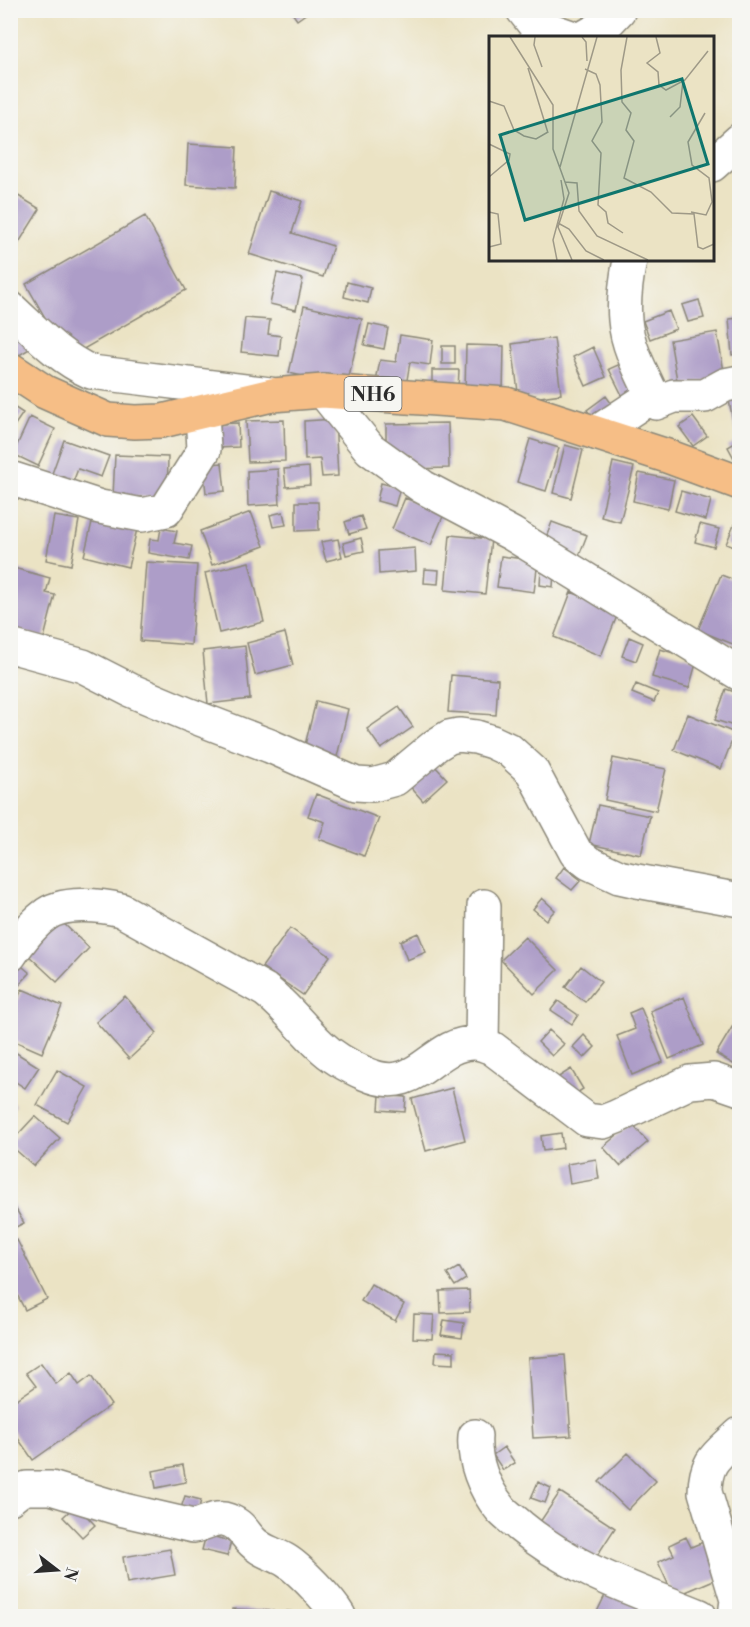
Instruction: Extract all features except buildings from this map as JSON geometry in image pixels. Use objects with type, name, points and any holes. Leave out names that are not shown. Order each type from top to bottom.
[{"type":"highway","name":"NH6","points":[[10,369],[45,392],[108,420],[135,422],[162,421],[272,394],[323,391],[506,404],[740,483]]},
{"type":"street","points":[[524,10],[534,24],[568,36]]},
{"type":"street","points":[[586,36],[604,26],[619,10]]},
{"type":"street","points":[[714,163],[740,140]]},
{"type":"street","points":[[630,261],[624,287],[625,321],[635,356],[656,402]]},
{"type":"street","points":[[10,308],[59,354],[91,372],[272,394]]},
{"type":"street","points":[[596,433],[649,398],[656,402],[674,396],[705,396],[725,385],[740,382]]},
{"type":"street","points":[[323,391],[370,448],[423,487],[512,534],[740,674]]},
{"type":"street","points":[[10,478],[100,507],[142,514],[166,510],[204,450],[202,411]]},
{"type":"street","points":[[10,646],[83,666],[140,694],[270,746],[356,784],[373,785],[395,779],[449,737],[459,735],[492,742],[509,750],[532,771],[576,853],[589,863],[619,877],[740,900]]},
{"type":"street","points":[[10,955],[45,914],[89,905],[105,907],[121,910],[265,990],[280,1001],[321,1046],[343,1063],[369,1076],[390,1080],[405,1079],[455,1046],[476,1042],[492,1048],[587,1120],[603,1122],[690,1082],[714,1080],[740,1089]]},
{"type":"street","points":[[482,1044],[484,906]]},
{"type":"street","points":[[735,1617],[737,1600],[705,1492],[705,1475],[708,1465],[740,1434]]},
{"type":"street","points":[[475,1436],[474,1451],[487,1488],[500,1509],[530,1534],[583,1567],[700,1617]]},
{"type":"street","points":[[10,1498],[27,1488],[51,1488],[124,1510],[193,1526],[221,1518],[231,1521],[244,1529],[260,1548],[292,1565],[328,1599],[339,1617]]}]
